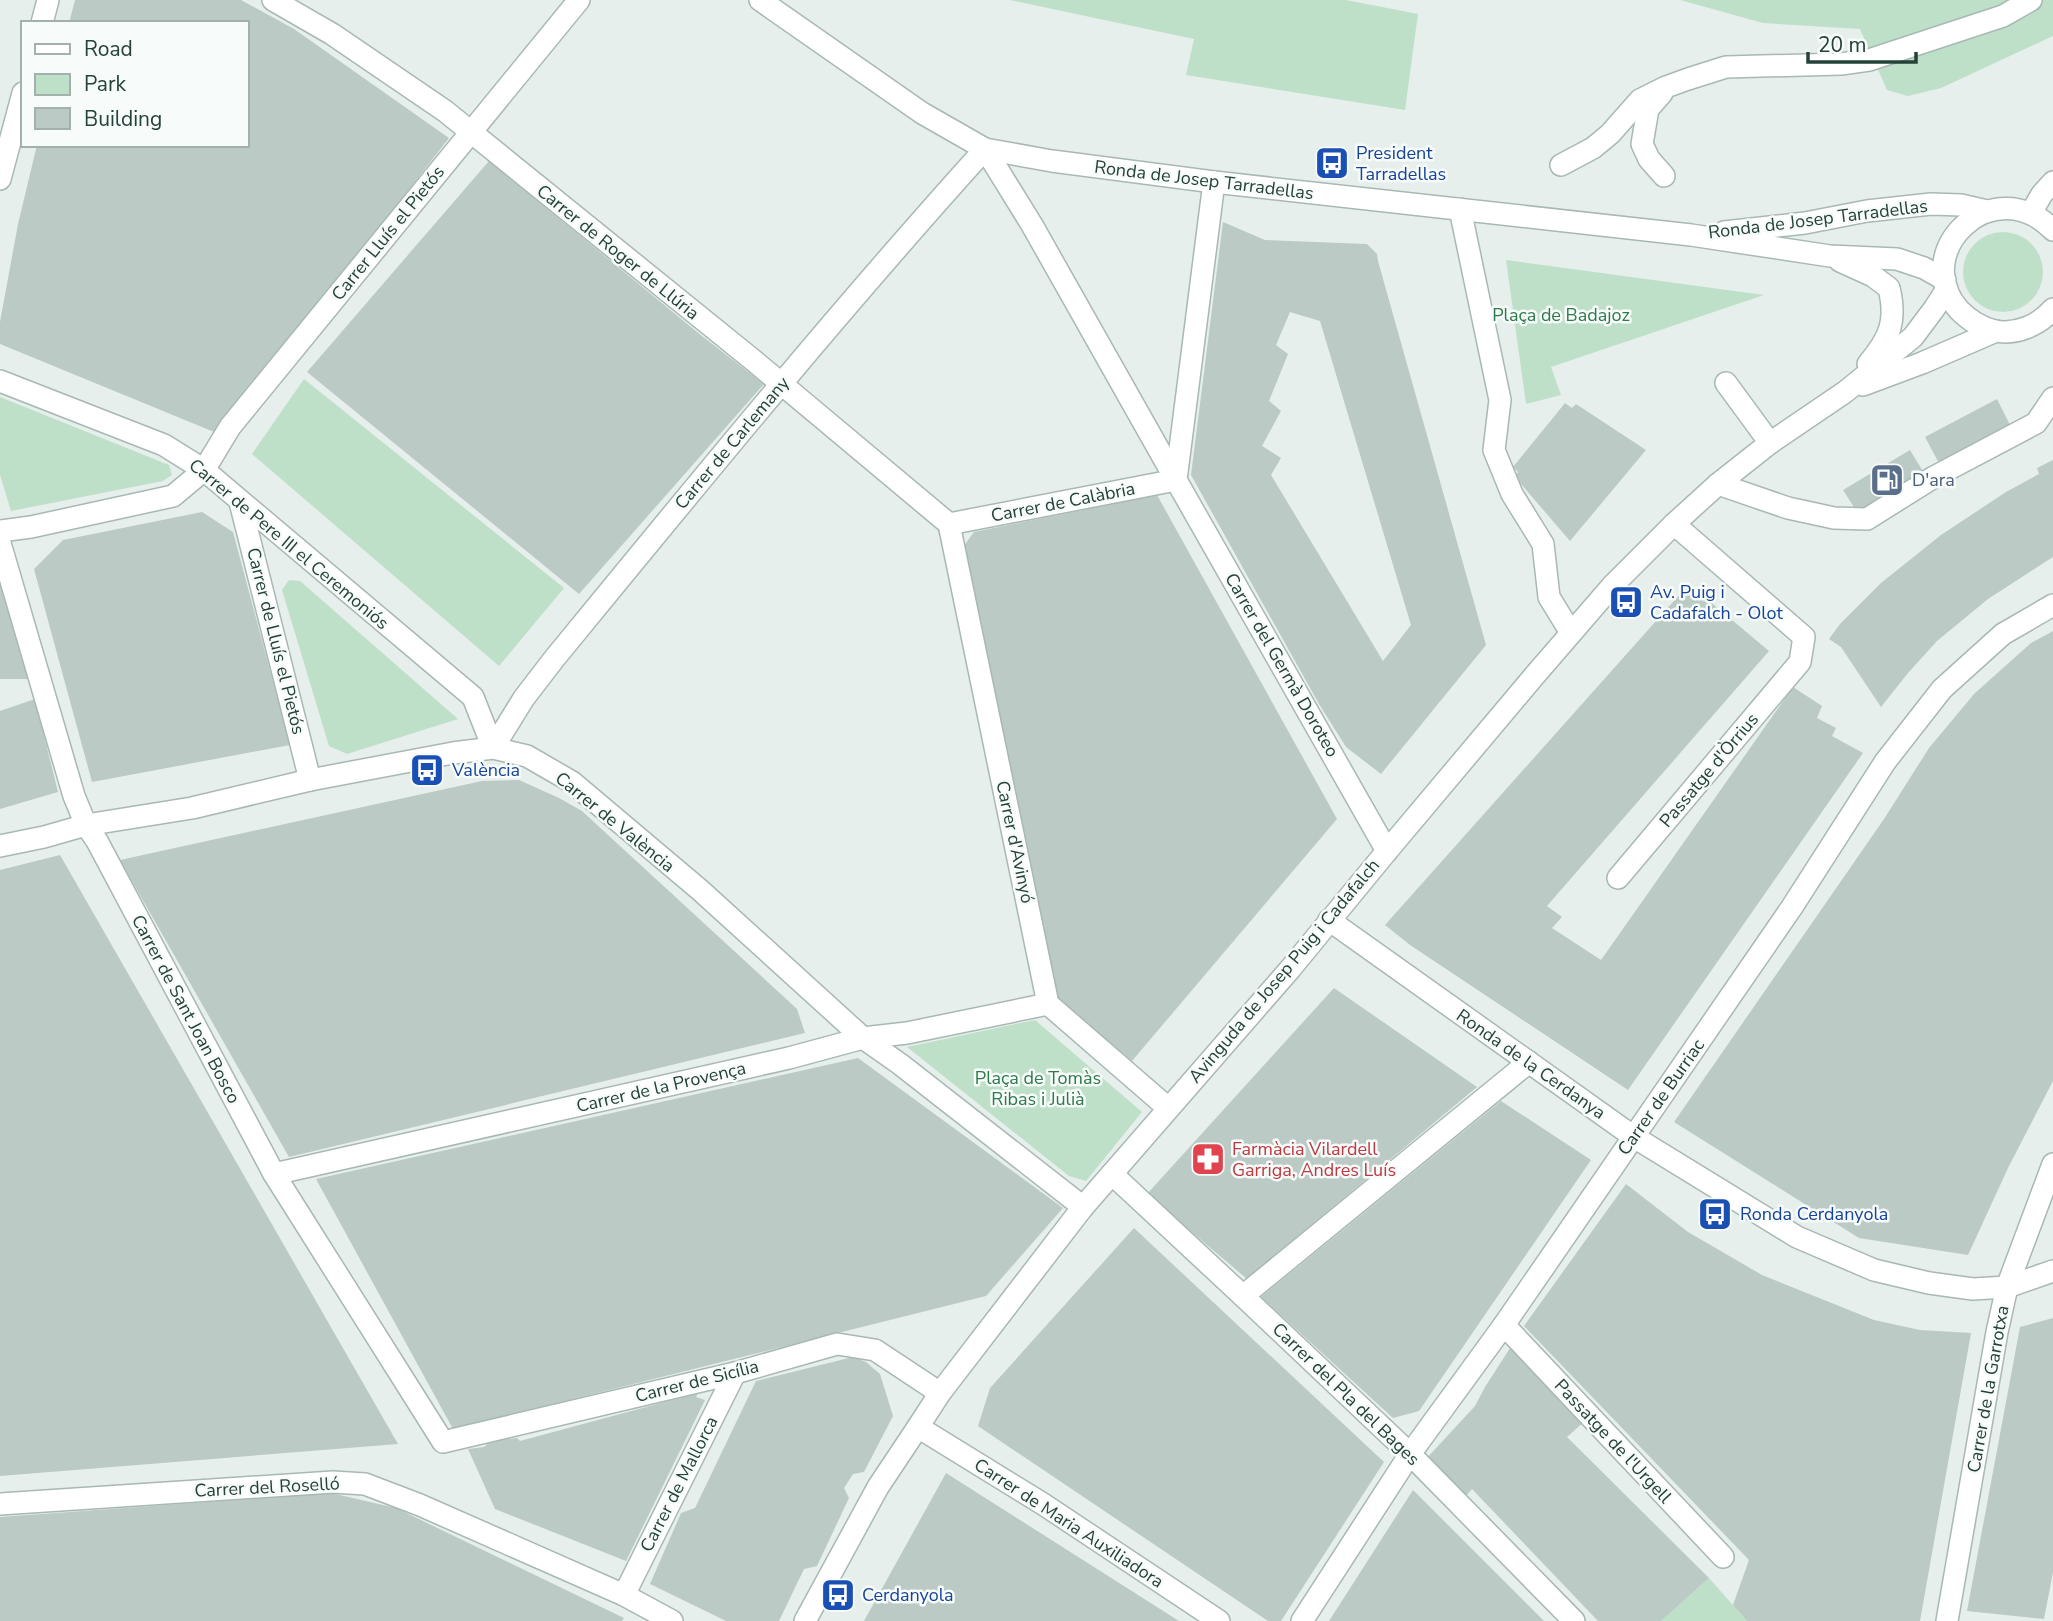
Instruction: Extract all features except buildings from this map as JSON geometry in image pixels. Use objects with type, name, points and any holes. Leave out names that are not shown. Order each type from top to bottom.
[{"type":"street","points":[[43,21],[48,0]]},
{"type":"street","name":"Carrer de Roger de Llúria","points":[[273,0],[332,34],[445,111],[949,524]]},
{"type":"street","name":"Carrer Lluís el Pietós","points":[[0,531],[31,527],[173,496],[204,470],[230,427],[579,0]]},
{"type":"street","name":"Ronda de Josep Tarradellas","points":[[760,0],[922,113],[985,149],[1052,161],[1214,182],[1691,235],[1830,256],[1897,259],[1924,268],[1946,284]]},
{"type":"street","points":[[1561,164],[1593,148],[1610,134],[1640,100],[1666,87],[1726,67],[1841,64],[1869,60],[2003,16],[2031,0]]},
{"type":"street","points":[[1664,176],[1649,159],[1642,144],[1648,109],[1666,87]]},
{"type":"street","points":[[0,179],[3,149],[21,99]]},
{"type":"street","name":"Carrer de Carlemany","points":[[493,748],[524,698],[554,659],[781,385],[985,149]]},
{"type":"street","name":"Carrer del Germà Doroteo","points":[[985,149],[1032,225],[1387,850]]},
{"type":"street","points":[[1176,480],[1214,182]]},
{"type":"street","points":[[2053,182],[2031,213],[2053,230]]},
{"type":"street","name":"Ronda de Josep Tarradellas","points":[[1691,235],[1805,223],[1867,211],[1930,204],[1961,205],[1987,211],[2017,209],[2031,213]]},
{"type":"street","points":[[1460,209],[1500,400],[1494,450],[1512,494],[1543,544],[1549,597],[1571,633]]},
{"type":"street","points":[[1987,211],[1959,230],[1949,245],[1944,262],[1946,284],[1954,304],[1965,317],[1979,326],[1996,331]]},
{"type":"street","name":"Ronda de Josep Tarradellas","points":[[1830,256],[1872,276],[1889,288],[1894,307],[1889,332],[1881,349],[1845,392]]},
{"type":"street","name":"Avinguda de Josep Puig i Cadafalch","points":[[805,1621],[878,1487],[940,1393],[1083,1207],[1291,968],[1571,633],[1612,586],[1718,484],[1770,443],[1845,392],[1913,337],[1934,309],[1946,284]]},
{"type":"street","name":"Avinguda de Josep Puig i Cadafalch","points":[[1845,392],[1996,331],[2010,332],[2036,324],[2053,309]]},
{"type":"street","name":"Carrer de Pere III el Ceremoniós","points":[[0,381],[164,445],[204,470],[473,697],[493,748]]},
{"type":"street","points":[[1726,383],[1770,443]]},
{"type":"street","points":[[1718,484],[1799,510],[1834,518],[1867,519],[1934,477],[2036,424],[2053,398]]},
{"type":"street","name":"Carrer de Calàbria","points":[[949,524],[1176,480]]},
{"type":"street","name":"Carrer de Lluís el Pietós","points":[[240,502],[310,780]]},
{"type":"street","name":"Carrer d'Avinyó","points":[[949,524],[1048,1004]]},
{"type":"street","name":"Passatge d'Òrrius","points":[[1618,878],[1800,662],[1804,638],[1674,524]]},
{"type":"street","name":"Carrer de Sant Joan Bosco","points":[[0,543],[74,796],[86,825],[274,1174],[443,1442]]},
{"type":"street","name":"Carrer de Burriac","points":[[1302,1621],[1410,1454],[1504,1325],[1793,907],[1885,762],[1942,689],[2003,634],[2053,605]]},
{"type":"street","name":"Carrer de València","points":[[0,846],[86,825],[192,808],[310,780],[453,753],[493,748],[527,756],[572,782],[700,890],[863,1038],[1083,1207]]},
{"type":"street","name":"Ronda de la Cerdanya","points":[[1329,920],[1634,1137],[1797,1237],[1874,1270],[1929,1283],[1973,1289],[2007,1287],[2053,1271]]},
{"type":"street","points":[[1048,1004],[1168,1108]]},
{"type":"street","name":"Carrer de la Provença","points":[[274,1174],[775,1061],[863,1038],[908,1033],[1048,1004]]},
{"type":"street","points":[[1243,1296],[1529,1062]]},
{"type":"street","name":"Carrer de la Garrotxa","points":[[1947,1621],[2007,1287],[2053,1164]]},
{"type":"street","name":"Carrer del Pla del Bages","points":[[1112,1174],[1410,1454],[1574,1621]]},
{"type":"street","name":"Passatge de l'Urgell","points":[[1504,1325],[1723,1557]]},
{"type":"street","name":"Carrer de Sicília","points":[[443,1442],[735,1373],[837,1344],[875,1350],[940,1393]]},
{"type":"street","name":"Carrer de Mallorca","points":[[624,1595],[735,1373]]},
{"type":"street","name":"Carrer de Maria Auxiliadora","points":[[918,1427],[1043,1504],[1219,1621]]},
{"type":"street","name":"Carrer del Roselló","points":[[0,1504],[333,1482],[365,1484],[624,1595],[672,1621]]},
{"type":"green space","points":[[1010,0],[1346,0],[1418,14],[1405,110],[1186,75],[1194,39]]},
{"type":"green space","points":[[1680,0],[2053,0],[2053,36],[1941,88],[1908,96],[1887,90],[1860,29],[1763,23]]},
{"type":"green space","points":[[2003,232],[2018,235],[2031,244],[2040,257],[2043,272],[2040,287],[2031,300],[2018,309],[2003,312],[1988,309],[1975,300],[1966,287],[1963,272],[1966,257],[1975,244],[1988,235]]},
{"type":"green space","name":"Plaça de Badajoz","points":[[1506,260],[1764,295],[1551,367],[1561,395],[1526,404]]},
{"type":"green space","points":[[304,379],[564,588],[499,666],[252,454]]},
{"type":"green space","points":[[0,397],[169,465],[172,475],[163,481],[11,511],[0,475]]},
{"type":"green space","points":[[289,580],[300,581],[458,719],[347,754],[329,746],[282,590]]},
{"type":"green space","name":"Plaça de Tomàs Ribas i Julià","points":[[1035,1020],[1142,1112],[1086,1181],[1069,1176],[907,1047]]},
{"type":"green space","points":[[1709,1578],[1747,1621],[1661,1621]]},
{"type":"place","name":"President Tarradellas","points":[[1332,163]]},
{"type":"place","name":"D'ara","points":[[1887,480]]},
{"type":"place","name":"Av. Puig i Cadafalch - Olot","points":[[1626,602]]},
{"type":"place","name":"València","points":[[427,770]]},
{"type":"place","name":"Farmàcia Vilardell Garriga, Andres Luís","points":[[1208,1159]]},
{"type":"place","name":"Ronda Cerdanyola","points":[[1715,1214]]},
{"type":"place","name":"Cerdanyola","points":[[838,1595]]}]
